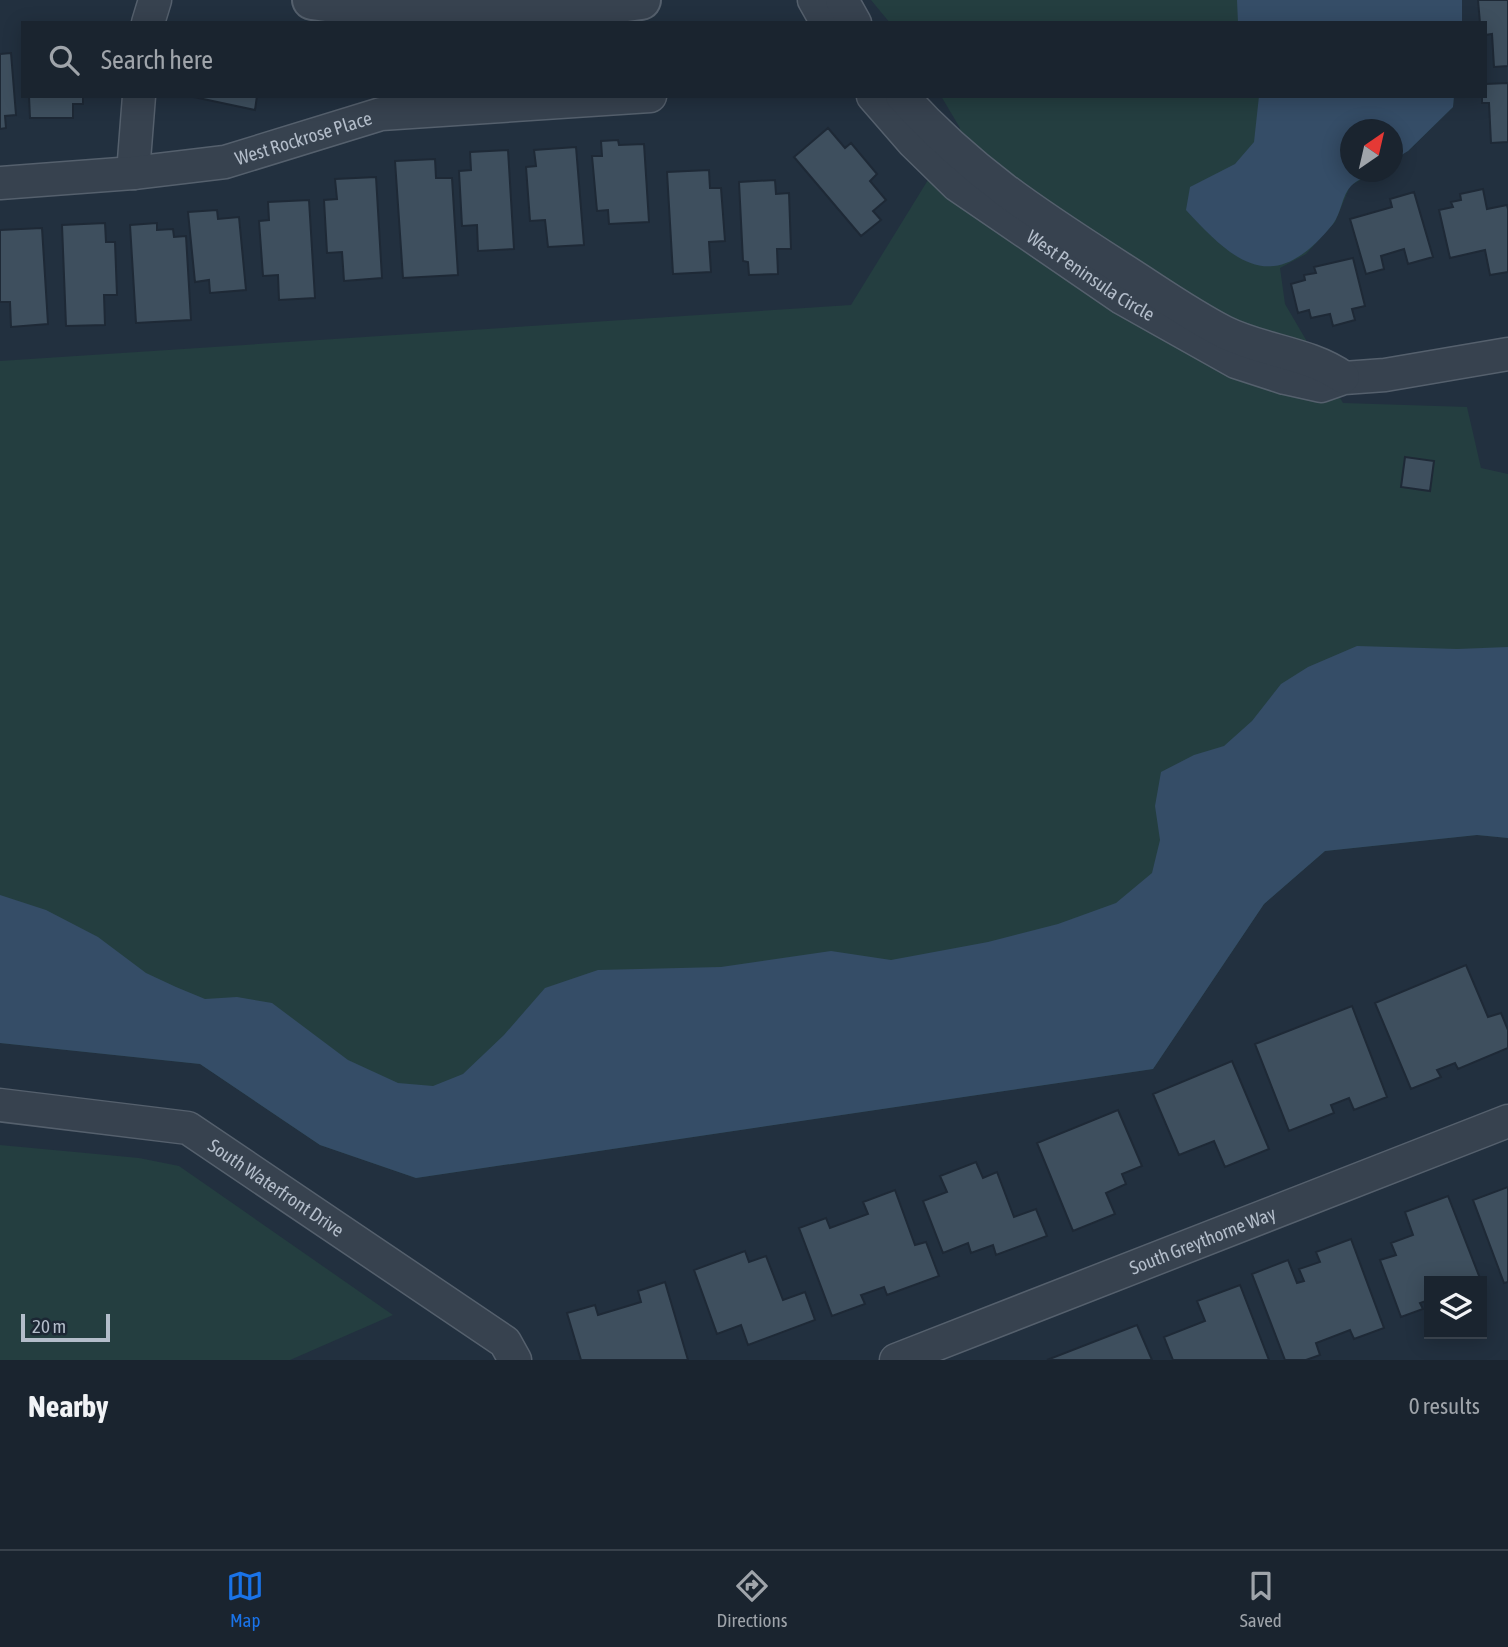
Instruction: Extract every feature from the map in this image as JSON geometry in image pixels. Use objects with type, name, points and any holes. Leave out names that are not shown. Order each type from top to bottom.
[{"type":"street","points":[[149,21],[155,0]]},
{"type":"street","points":[[312,0],[446,19],[541,14],[641,0]]},
{"type":"street","points":[[814,0],[826,21]]},
{"type":"street","points":[[842,0],[854,21]]},
{"type":"street","points":[[133,173],[139,98]]},
{"type":"street","name":"West Rockrose Place","points":[[0,183],[133,173],[225,162],[381,114],[620,98]]},
{"type":"street","name":"West Peninsula Circle","points":[[875,98],[913,142],[957,185],[1134,304],[1236,362],[1321,386],[1344,378],[1385,375],[1508,354]]},
{"type":"street","name":"West Peninsula Circle","points":[[904,98],[940,138],[982,175],[1027,208],[1195,317],[1259,346],[1327,366],[1344,378]]},
{"type":"street","name":"South Waterfront Drive","points":[[0,1105],[188,1128],[505,1342],[515,1360]]},
{"type":"street","name":"South Greythorne Way","points":[[896,1360],[1508,1121]]},
{"type":"green space","points":[[871,0],[1462,0],[1462,21],[888,21]]},
{"type":"green space","points":[[942,98],[1454,98],[1453,107],[1403,154],[1403,119],[1340,119],[1340,182],[1357,182],[1350,186],[1335,222],[1306,254],[1280,268],[1285,304],[1343,403],[1467,407],[1481,468],[1508,474],[1508,838],[1477,835],[1325,851],[1264,904],[1153,1069],[416,1178],[320,1145],[200,1064],[0,1043],[0,361],[851,305],[960,128]]},
{"type":"green space","points":[[0,1145],[139,1158],[179,1166],[393,1315],[290,1360],[0,1360]]},
{"type":"water","points":[[1237,0],[1462,0],[1462,21],[1238,21]]},
{"type":"water","points":[[1259,98],[1454,98],[1453,107],[1403,154],[1403,119],[1340,119],[1340,182],[1356,182],[1346,194],[1336,220],[1312,246],[1293,260],[1274,266],[1257,265],[1240,258],[1222,246],[1186,210],[1190,187],[1235,164],[1254,142]]},
{"type":"water","points":[[1357,646],[1457,649],[1508,647],[1508,838],[1477,835],[1325,851],[1264,904],[1153,1069],[416,1178],[320,1145],[200,1064],[0,1043],[0,895],[46,910],[98,937],[146,973],[176,987],[205,999],[237,997],[272,1003],[348,1060],[398,1083],[433,1086],[463,1074],[504,1035],[545,988],[598,970],[721,967],[831,951],[891,960],[988,942],[1058,924],[1116,903],[1152,873],[1160,840],[1155,806],[1161,772],[1194,755],[1224,746],[1252,721],[1281,684],[1308,667]]},
{"type":"building","points":[[1478,0],[1508,0],[1508,66],[1494,67],[1492,34],[1487,35],[1487,21],[1480,21]]},
{"type":"building","points":[[11,53],[16,115],[5,116],[6,128],[0,129],[0,54]]},
{"type":"building","points":[[1508,83],[1508,142],[1491,143],[1489,103],[1482,103],[1482,98],[1487,98],[1487,84]]},
{"type":"building","points":[[29,98],[83,98],[83,104],[73,104],[73,118],[30,118]]},
{"type":"building","points":[[198,98],[257,98],[255,110]]},
{"type":"building","points":[[828,128],[845,148],[851,143],[877,174],[870,181],[886,200],[873,211],[881,220],[861,236],[794,157]]},
{"type":"building","points":[[618,140],[619,145],[644,144],[649,222],[609,224],[608,210],[597,211],[592,156],[602,156],[601,141]]},
{"type":"building","points":[[576,147],[584,245],[548,247],[545,220],[530,221],[526,167],[536,166],[534,150]]},
{"type":"building","points":[[508,150],[514,249],[478,251],[477,225],[462,226],[459,171],[471,170],[470,152]]},
{"type":"building","points":[[435,159],[436,178],[452,178],[458,275],[403,278],[395,161]]},
{"type":"building","points":[[709,170],[710,188],[721,188],[725,241],[709,242],[711,272],[673,274],[667,172]]},
{"type":"building","points":[[376,177],[382,278],[344,281],[342,252],[327,253],[324,200],[337,199],[335,179]]},
{"type":"building","points":[[775,180],[776,194],[789,193],[791,249],[777,249],[778,274],[749,275],[748,262],[743,261],[739,182]]},
{"type":"building","points":[[1483,189],[1487,209],[1507,205],[1508,272],[1490,275],[1485,250],[1450,258],[1439,210],[1453,207],[1451,202],[1461,200],[1460,194]]},
{"type":"building","points":[[1414,192],[1433,257],[1408,264],[1404,249],[1381,256],[1384,269],[1366,274],[1350,219],[1392,207],[1390,199]]},
{"type":"building","points":[[309,200],[315,298],[279,300],[278,275],[263,276],[259,221],[269,220],[268,202]]},
{"type":"building","points":[[217,210],[218,219],[239,217],[246,290],[210,293],[209,280],[195,282],[188,212]]},
{"type":"building","points":[[105,223],[106,242],[115,242],[117,295],[104,295],[105,325],[66,326],[62,225]]},
{"type":"building","points":[[157,223],[157,230],[173,229],[174,237],[186,236],[191,320],[136,323],[130,225]]},
{"type":"building","points":[[42,228],[48,324],[11,327],[10,302],[0,302],[0,230]]},
{"type":"building","points":[[1353,258],[1365,306],[1352,309],[1355,320],[1333,326],[1330,314],[1311,318],[1309,310],[1298,313],[1291,284],[1305,280],[1304,275],[1316,273],[1314,267]]},
{"type":"building","points":[[1405,457],[1434,461],[1430,491],[1401,487]]},
{"type":"building","points":[[1466,965],[1488,1017],[1501,1013],[1508,1030],[1508,1048],[1458,1069],[1455,1063],[1437,1070],[1441,1077],[1411,1089],[1375,1003]]},
{"type":"building","points":[[1352,1006],[1387,1097],[1354,1110],[1349,1098],[1331,1105],[1334,1113],[1289,1131],[1255,1044]]},
{"type":"building","points":[[1232,1061],[1269,1149],[1225,1167],[1214,1141],[1179,1155],[1153,1094]]},
{"type":"building","points":[[1118,1110],[1142,1166],[1122,1174],[1126,1184],[1106,1193],[1115,1214],[1073,1231],[1037,1143]]},
{"type":"building","points":[[976,1162],[983,1178],[997,1172],[1014,1217],[1036,1209],[1047,1236],[996,1255],[993,1245],[971,1253],[968,1243],[943,1253],[923,1201],[947,1192],[940,1176]]},
{"type":"building","points":[[1508,1187],[1508,1282],[1504,1283],[1473,1200]]},
{"type":"building","points":[[895,1190],[915,1245],[926,1242],[939,1276],[887,1295],[884,1287],[861,1295],[865,1304],[832,1316],[799,1228],[826,1218],[830,1228],[868,1214],[863,1202]]},
{"type":"building","points":[[1448,1196],[1479,1276],[1424,1276],[1424,1302],[1420,1303],[1423,1309],[1401,1317],[1380,1260],[1396,1255],[1391,1243],[1413,1235],[1405,1212]]},
{"type":"building","points":[[1351,1239],[1384,1328],[1354,1339],[1350,1330],[1316,1343],[1320,1355],[1306,1360],[1285,1360],[1252,1274],[1288,1260],[1297,1283],[1304,1281],[1299,1269],[1320,1262],[1316,1252]]},
{"type":"building","points":[[745,1251],[749,1262],[766,1256],[783,1300],[805,1292],[815,1320],[748,1345],[741,1325],[717,1334],[694,1270]]},
{"type":"building","points":[[665,1282],[688,1360],[581,1360],[567,1313],[595,1305],[598,1315],[641,1302],[638,1291]]},
{"type":"building","points":[[1240,1285],[1269,1360],[1173,1360],[1164,1337],[1205,1321],[1197,1301]]},
{"type":"building","points":[[1137,1325],[1152,1360],[1047,1360]]}]
